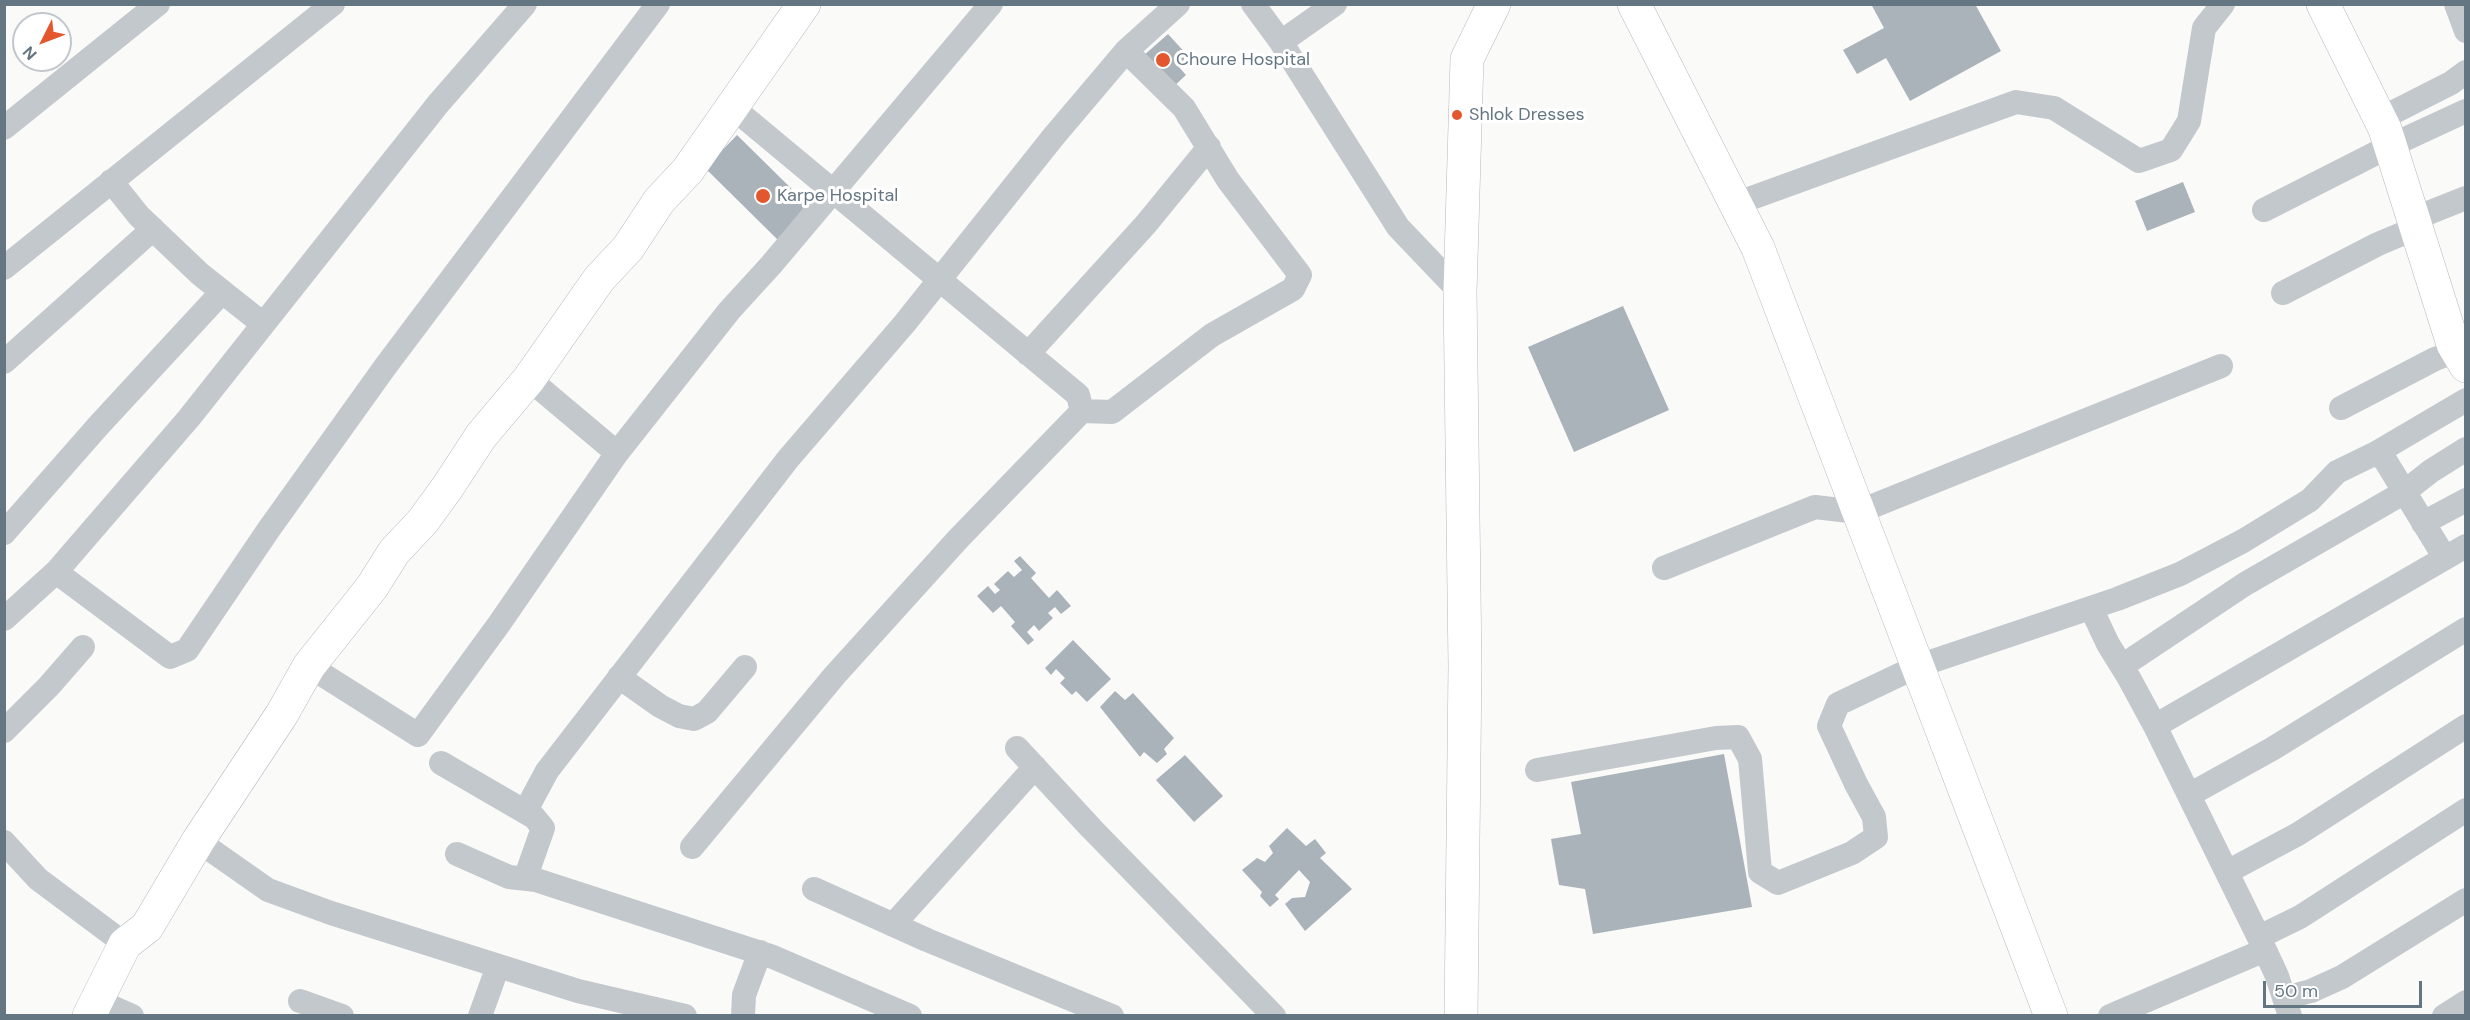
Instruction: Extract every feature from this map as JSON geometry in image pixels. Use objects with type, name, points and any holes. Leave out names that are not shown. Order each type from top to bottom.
[{"type":"main road","points":[[94,1008],[125,944],[147,927],[198,841],[282,714],[309,666],[372,587],[394,552],[423,521],[481,436],[528,379],[599,279],[628,248],[658,201],[688,170],[804,4]]},
{"type":"main road","points":[[1461,1016],[1465,666],[1460,292],[1467,58],[1494,4]]},
{"type":"main road","points":[[1634,4],[1758,248],[2051,1016]]},
{"type":"main road","points":[[2323,4],[2385,133],[2415,224],[2460,344]]},
{"type":"street","points":[[4,128],[158,4]]},
{"type":"street","points":[[4,268],[333,4]]},
{"type":"street","points":[[4,619],[56,572],[189,418],[438,104],[525,4]]},
{"type":"street","points":[[56,572],[170,657],[188,650],[269,529],[385,367],[658,4]]},
{"type":"street","points":[[309,666],[418,735],[499,624],[617,453],[729,311],[834,192],[991,4]]},
{"type":"street","points":[[525,812],[547,771],[788,459],[905,323],[1126,51],[1178,4]]},
{"type":"street","points":[[1253,4],[1281,42],[1398,227],[1460,292]]},
{"type":"street","points":[[1281,42],[1335,4]]},
{"type":"street","points":[[1735,204],[2016,102],[2054,108],[2139,161],[2170,150],[2189,121],[2204,27],[2223,4]]},
{"type":"street","points":[[2456,4],[2466,31]]},
{"type":"street","points":[[692,847],[843,666],[959,538],[1082,411],[1112,412],[1212,335],[1293,289],[1300,275],[1228,180],[1184,108],[1126,51]]},
{"type":"street","points":[[2264,210],[2385,133],[2466,72]]},
{"type":"street","points":[[732,107],[1078,395],[1082,411]]},
{"type":"street","points":[[2385,133],[2466,111]]},
{"type":"street","points":[[1028,354],[1146,224],[1209,147]]},
{"type":"street","points":[[111,181],[139,216],[222,292],[263,324]]},
{"type":"street","points":[[2283,293],[2466,198]]},
{"type":"street","points":[[4,362],[153,229]]},
{"type":"street","points":[[4,532],[99,424],[222,292]]},
{"type":"street","points":[[2341,408],[2460,344]]},
{"type":"street","points":[[1664,568],[1815,507],[1858,512],[2221,366]]},
{"type":"street","points":[[528,379],[617,453]]},
{"type":"street","points":[[1537,770],[1716,738],[1738,737],[1750,759],[1760,872],[1778,883],[1852,853],[1876,837],[1874,817],[1829,726],[1838,704],[1917,666],[2091,608],[2180,573],[2242,541],[2310,500],[2337,472],[2376,453],[2466,400]]},
{"type":"street","points":[[2122,666],[2245,584],[2403,493],[2431,471],[2466,449]]},
{"type":"street","points":[[2155,726],[2455,552],[2423,523],[2403,493],[2385,459],[2376,453]]},
{"type":"street","points":[[2423,523],[2466,500]]},
{"type":"street","points":[[2091,608],[2108,644],[2155,726],[2262,943],[2277,976],[2287,1007],[2311,991],[2342,977],[2466,900]]},
{"type":"street","points":[[2189,795],[2281,744],[2466,629]]},
{"type":"street","points":[[4,730],[83,647]]},
{"type":"street","points":[[619,677],[660,706],[679,716],[694,719],[707,712],[745,667]]},
{"type":"street","points":[[2227,872],[2298,834],[2466,726]]},
{"type":"street","points":[[1017,748],[1091,828],[1274,1016]]},
{"type":"street","points":[[441,763],[525,812],[543,828],[525,879]]},
{"type":"street","points":[[893,925],[1035,767]]},
{"type":"street","points":[[2110,1016],[2262,943],[2466,810]]},
{"type":"street","points":[[198,841],[268,890],[331,913],[578,991],[685,1016]]},
{"type":"street","points":[[7,849],[38,879],[125,944]]},
{"type":"street","points":[[457,854],[509,876],[536,880],[760,952],[910,1016]]},
{"type":"street","points":[[814,889],[893,925],[1112,1016]]},
{"type":"street","points":[[743,1016],[744,995],[760,952]]},
{"type":"street","points":[[480,1016],[498,966]]},
{"type":"street","points":[[300,1001],[342,1016]]},
{"type":"street","points":[[2444,1016],[2466,1002]]},
{"type":"street","points":[[94,1008],[132,1016]]},
{"type":"building","points":[[1871,4],[1975,4],[2001,51],[1910,101],[1886,58],[1857,74],[1843,50],[1884,28]]},
{"type":"building","points":[[1168,34],[1188,56],[1178,66],[1186,75],[1172,88],[1142,57]]},
{"type":"building","points":[[737,135],[810,207],[778,240],[705,168]]},
{"type":"building","points":[[2183,182],[2195,212],[2147,231],[2135,201]]},
{"type":"building","points":[[1623,306],[1669,410],[1574,452],[1528,347]]},
{"type":"building","points":[[1020,556],[1036,573],[1031,578],[1049,598],[1057,590],[1071,606],[1061,614],[1055,607],[1048,613],[1053,618],[1039,631],[1034,625],[1027,632],[1034,640],[1028,645],[1011,626],[1015,622],[1001,606],[993,613],[977,596],[988,586],[995,594],[1000,590],[994,584],[1008,571],[1014,577],[1022,570],[1014,561]]},
{"type":"building","points":[[1073,640],[1111,679],[1087,702],[1076,691],[1072,695],[1060,683],[1065,678],[1056,669],[1051,675],[1045,668]]},
{"type":"building","points":[[1115,691],[1125,700],[1133,693],[1174,738],[1164,749],[1167,754],[1157,763],[1144,752],[1140,757],[1100,707]]},
{"type":"building","points":[[1724,754],[1752,907],[1593,934],[1585,889],[1559,885],[1551,839],[1581,834],[1571,782]]},
{"type":"building","points":[[1185,755],[1223,796],[1194,822],[1156,780]]},
{"type":"building","points":[[1287,828],[1306,846],[1315,839],[1326,853],[1320,858],[1352,889],[1305,931],[1285,904],[1292,898],[1305,897],[1310,882],[1299,870],[1275,895],[1279,899],[1270,907],[1260,896],[1262,892],[1242,870],[1257,858],[1265,862],[1273,853],[1269,846]]},
{"type":"place","name":"Choure Hospital","points":[[1163,60]]},
{"type":"place","name":"Shlok Dresses","points":[[1457,115]]},
{"type":"place","name":"Karpe Hospital","points":[[763,196]]}]
